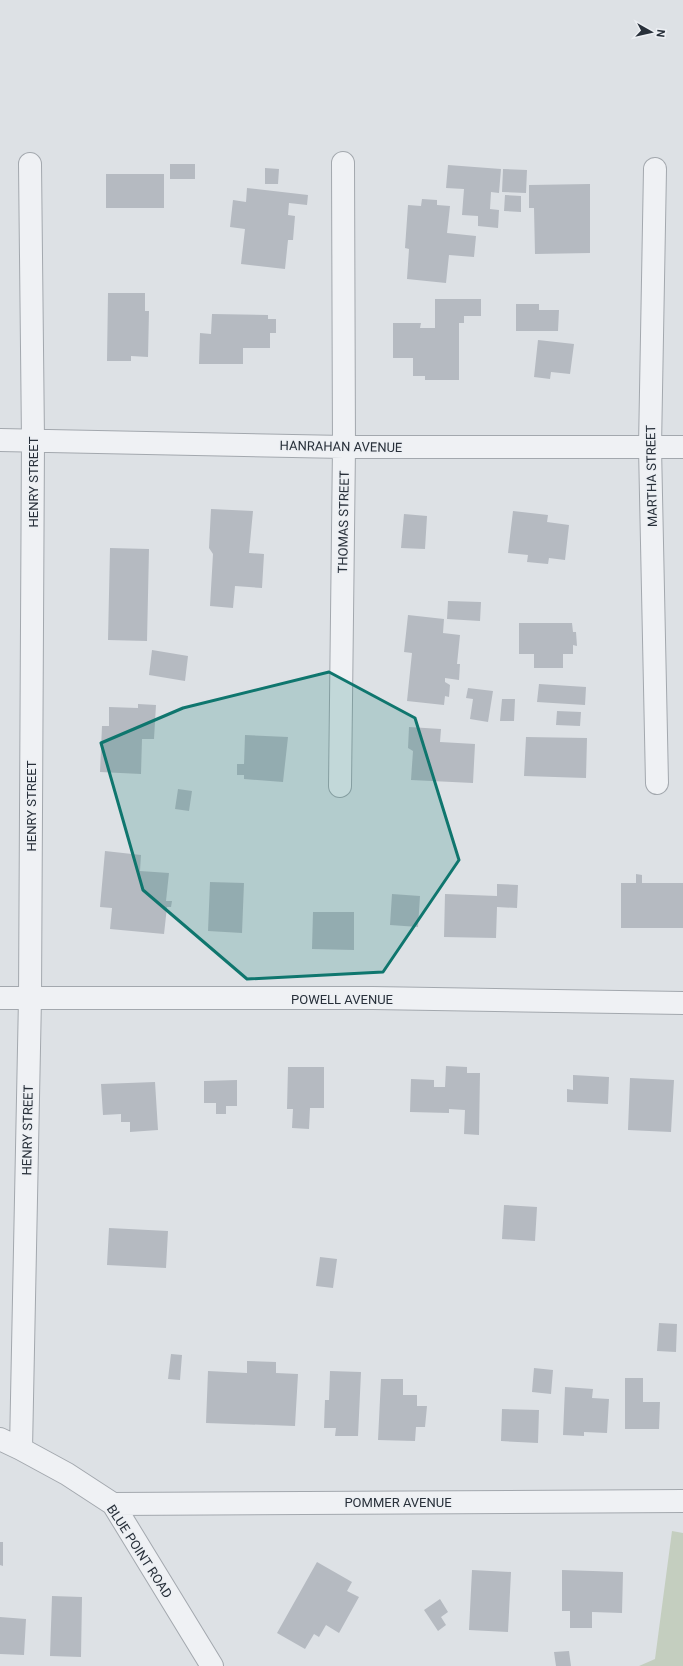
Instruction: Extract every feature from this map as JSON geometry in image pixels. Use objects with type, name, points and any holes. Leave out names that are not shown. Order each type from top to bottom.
[{"type":"street","name":"THOMAS STREET","points":[[340,786],[344,447],[343,163]]},
{"type":"street","name":"HENRY STREET","points":[[21,1449],[30,998],[33,440],[30,164]]},
{"type":"street","name":"MARTHA STREET","points":[[655,169],[650,447],[657,783]]},
{"type":"street","name":"HANRAHAN AVENUE","points":[[0,440],[344,447],[683,447]]},
{"type":"street","name":"POWELL AVENUE","points":[[0,998],[373,998],[683,1003]]},
{"type":"street","name":"BLUE POINT ROAD","points":[[0,1439],[67,1474],[113,1504],[212,1666]]},
{"type":"street","name":"POMMER AVENUE","points":[[113,1504],[683,1501]]},
{"type":"highlighted area","points":[[329,672],[415,718],[459,860],[383,972],[247,979],[143,890],[101,743],[183,708]]},
{"type":"green space","points":[[672,1531],[683,1533],[683,1666],[639,1666],[655,1659]]},
{"type":"building","points":[[170,164],[195,164],[195,179],[170,179]]},
{"type":"building","points":[[448,165],[501,169],[499,193],[491,192],[490,209],[499,210],[498,228],[478,226],[478,216],[462,215],[464,189],[446,188]]},
{"type":"building","points":[[265,168],[279,169],[278,184],[265,184]]},
{"type":"building","points":[[503,169],[527,170],[526,193],[502,192]]},
{"type":"building","points":[[106,174],[164,174],[164,208],[106,208]]},
{"type":"building","points":[[590,184],[590,253],[535,254],[534,208],[529,208],[529,185]]},
{"type":"building","points":[[247,188],[308,195],[307,205],[289,203],[288,215],[295,216],[293,240],[288,240],[285,269],[241,264],[245,229],[230,227],[233,200],[246,202]]},
{"type":"building","points":[[505,195],[521,196],[521,212],[504,211]]},
{"type":"building","points":[[422,199],[437,200],[437,205],[450,206],[447,233],[476,236],[474,257],[449,255],[446,283],[407,279],[409,249],[405,248],[408,205],[421,206]]},
{"type":"building","points":[[108,293],[145,293],[145,311],[149,311],[148,357],[131,356],[131,361],[107,361]]},
{"type":"building","points":[[435,299],[481,299],[481,316],[464,316],[464,323],[459,323],[459,380],[425,380],[425,376],[413,376],[413,358],[393,358],[393,323],[421,323],[420,328],[435,328]]},
{"type":"building","points":[[516,304],[539,304],[539,310],[559,310],[558,331],[516,331]]},
{"type":"building","points":[[212,314],[268,315],[268,319],[276,319],[276,333],[270,333],[270,348],[243,348],[243,364],[199,364],[200,333],[211,334]]},
{"type":"building","points":[[538,340],[574,344],[570,374],[551,372],[550,379],[534,377]]},
{"type":"building","points":[[211,509],[253,511],[249,553],[264,554],[262,588],[235,586],[233,608],[210,606],[213,554],[209,548]]},
{"type":"building","points":[[513,511],[548,515],[547,522],[569,525],[565,560],[549,558],[548,564],[527,562],[528,555],[508,553]]},
{"type":"building","points":[[404,514],[427,516],[425,549],[401,548]]},
{"type":"building","points":[[110,548],[149,549],[147,641],[108,640]]},
{"type":"building","points":[[448,601],[481,602],[480,621],[447,619]]},
{"type":"building","points":[[408,615],[444,619],[443,633],[460,635],[457,664],[460,664],[459,680],[445,678],[445,682],[450,685],[449,697],[445,696],[444,705],[407,701],[412,653],[404,652]]},
{"type":"building","points":[[519,623],[572,623],[573,632],[576,632],[577,646],[573,645],[573,654],[563,654],[563,668],[534,668],[534,654],[519,654]]},
{"type":"building","points":[[152,650],[188,656],[185,681],[149,675]]},
{"type":"building","points":[[539,684],[586,687],[585,705],[537,702]]},
{"type":"building","points":[[468,688],[493,691],[488,722],[470,719],[473,699],[466,698]]},
{"type":"building","points":[[502,699],[515,699],[514,721],[500,721]]},
{"type":"building","points":[[138,704],[156,705],[154,739],[142,739],[141,774],[100,772],[102,726],[109,726],[109,707],[138,708]]},
{"type":"building","points":[[557,711],[581,712],[580,726],[556,725]]},
{"type":"building","points":[[409,727],[441,729],[440,742],[475,744],[473,783],[411,780],[413,751],[408,748]]},
{"type":"building","points":[[245,735],[288,737],[283,782],[244,779],[244,775],[237,775],[237,764],[244,764]]},
{"type":"building","points":[[526,737],[587,738],[586,778],[524,776]]},
{"type":"building","points":[[178,789],[192,791],[189,811],[175,809]]},
{"type":"building","points":[[105,851],[141,855],[140,871],[169,873],[166,901],[172,901],[171,907],[167,907],[164,934],[110,929],[112,908],[100,907]]},
{"type":"building","points":[[636,874],[642,875],[642,883],[683,883],[683,928],[621,928],[621,883],[636,883]]},
{"type":"building","points":[[210,882],[244,883],[242,933],[208,931]]},
{"type":"building","points":[[497,884],[518,885],[517,908],[497,907],[496,938],[444,937],[445,894],[497,896]]},
{"type":"building","points":[[392,894],[420,896],[418,927],[390,925]]},
{"type":"building","points":[[313,912],[354,912],[354,950],[312,949]]},
{"type":"building","points":[[446,1066],[467,1067],[467,1073],[480,1073],[479,1135],[464,1134],[465,1110],[449,1109],[449,1113],[410,1112],[411,1079],[434,1080],[434,1087],[445,1087]]},
{"type":"building","points":[[288,1067],[324,1067],[324,1108],[310,1108],[309,1129],[292,1128],[293,1109],[287,1109]]},
{"type":"building","points":[[573,1075],[609,1077],[608,1104],[567,1102],[567,1089],[573,1090]]},
{"type":"building","points":[[630,1078],[674,1080],[671,1132],[628,1130]]},
{"type":"building","points":[[237,1080],[237,1106],[226,1106],[226,1114],[216,1114],[216,1103],[204,1103],[204,1081]]},
{"type":"building","points":[[155,1082],[158,1130],[130,1132],[130,1122],[121,1122],[121,1114],[103,1115],[101,1084]]},
{"type":"building","points":[[504,1205],[537,1207],[535,1241],[502,1239]]},
{"type":"building","points":[[109,1228],[168,1231],[166,1268],[107,1265]]},
{"type":"building","points":[[320,1257],[337,1259],[333,1288],[316,1286]]},
{"type":"building","points":[[659,1323],[677,1324],[676,1352],[657,1351]]},
{"type":"building","points":[[171,1354],[182,1355],[180,1380],[168,1379]]},
{"type":"building","points":[[247,1361],[276,1362],[276,1373],[298,1374],[295,1426],[206,1423],[208,1371],[247,1373]]},
{"type":"building","points":[[534,1368],[553,1370],[551,1394],[532,1392]]},
{"type":"building","points":[[330,1371],[361,1372],[358,1436],[335,1436],[336,1428],[324,1428],[325,1400],[329,1400]]},
{"type":"building","points":[[625,1378],[643,1378],[643,1402],[660,1402],[659,1429],[625,1429]]},
{"type":"building","points":[[381,1379],[403,1379],[403,1395],[417,1395],[417,1406],[427,1406],[425,1427],[416,1427],[415,1441],[378,1440]]},
{"type":"building","points":[[565,1387],[593,1389],[592,1398],[609,1399],[607,1433],[584,1432],[584,1436],[563,1435]]},
{"type":"building","points":[[502,1409],[539,1410],[538,1443],[501,1441]]},
{"type":"building","points":[[0,1542],[3,1542],[3,1566],[0,1565]]},
{"type":"building","points":[[317,1562],[352,1582],[347,1591],[359,1597],[339,1633],[326,1625],[319,1637],[314,1634],[305,1649],[277,1633]]},
{"type":"building","points":[[472,1570],[511,1572],[508,1632],[469,1630]]},
{"type":"building","points":[[562,1570],[623,1572],[622,1613],[592,1612],[592,1628],[570,1628],[570,1611],[562,1611]]},
{"type":"building","points":[[52,1596],[82,1597],[81,1657],[50,1656]]},
{"type":"building","points":[[440,1599],[448,1612],[441,1617],[446,1625],[438,1631],[424,1610]]},
{"type":"building","points":[[0,1617],[26,1619],[24,1655],[0,1654]]},
{"type":"building","points":[[569,1651],[571,1666],[556,1666],[554,1652]]}]
